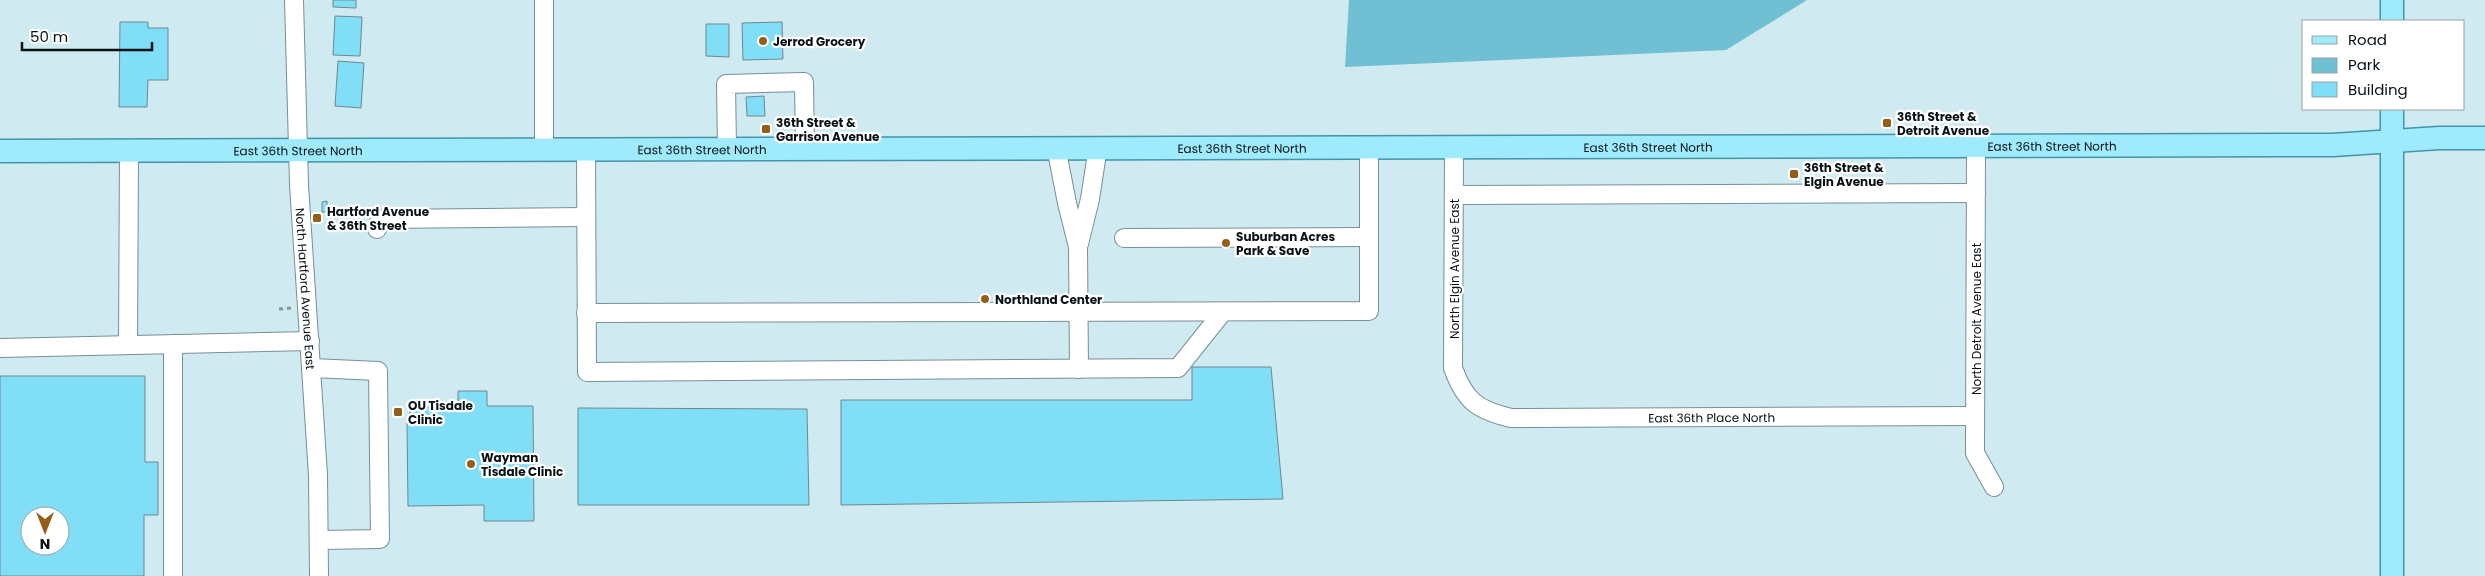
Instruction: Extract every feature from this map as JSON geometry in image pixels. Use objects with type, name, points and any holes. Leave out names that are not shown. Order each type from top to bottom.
[{"type":"main road","points":[[2392,0],[2392,20]]},
{"type":"main road","points":[[2392,110],[2392,576]]},
{"type":"main road","name":"East 36th Street North","points":[[0,151],[544,148],[1454,148],[2333,145],[2485,138]]},
{"type":"street","name":"North Hartford Avenue East","points":[[294,0],[297,149],[312,368],[320,540],[319,576]]},
{"type":"street","points":[[544,0],[544,148]]},
{"type":"street","points":[[727,148],[726,84],[804,82],[805,148]]},
{"type":"street","name":"North Detroit Avenue East","points":[[1976,146],[1975,453],[1994,487]]},
{"type":"street","points":[[1056,147],[1063,188],[1078,247],[1080,369]]},
{"type":"street","points":[[1078,247],[1090,199],[1098,147]]},
{"type":"street","points":[[586,313],[1079,311],[1222,313],[1368,311],[1369,147]]},
{"type":"street","points":[[586,148],[587,372],[1178,368],[1222,313]]},
{"type":"street","name":"North Elgin Avenue East","points":[[1454,148],[1453,368],[1460,388]]},
{"type":"street","points":[[128,345],[129,150]]},
{"type":"street","points":[[1454,195],[1976,193]]},
{"type":"street","points":[[377,229],[380,219],[586,217]]},
{"type":"street","points":[[1124,238],[1369,237]]},
{"type":"street","points":[[0,348],[310,342]]},
{"type":"street","points":[[173,344],[173,576]]},
{"type":"street","points":[[312,368],[378,371],[380,539],[320,540]]},
{"type":"street","name":"East 36th Place North","points":[[1460,388],[1472,403],[1489,412],[1511,418],[1975,416]]},
{"type":"green space","points":[[1349,0],[1807,0],[1726,50],[1345,67]]},
{"type":"building","points":[[333,0],[356,0],[356,8],[333,7]]},
{"type":"building","points":[[335,16],[362,17],[360,56],[333,55]]},
{"type":"building","points":[[120,22],[148,22],[148,28],[168,28],[168,80],[148,80],[147,107],[119,107]]},
{"type":"building","name":"Jerrod Grocery","points":[[782,22],[783,59],[743,60],[742,23]]},
{"type":"building","points":[[706,24],[729,24],[729,57],[706,56]]},
{"type":"building","points":[[338,61],[364,63],[361,108],[335,106]]},
{"type":"building","points":[[764,96],[765,116],[747,116],[746,97]]},
{"type":"building","points":[[327,201],[327,212],[322,212],[322,202]]},
{"type":"building","points":[[1192,367],[1271,367],[1283,499],[841,505],[841,400],[1192,400]]},
{"type":"building","points":[[0,376],[145,376],[145,462],[158,462],[158,515],[144,515],[144,576],[0,576]]},
{"type":"building","name":"Wayman Tisdale Clinic","points":[[458,391],[487,391],[487,406],[533,406],[534,521],[484,521],[484,505],[408,506],[407,423],[410,423],[410,407],[458,407]]},
{"type":"building","points":[[578,408],[807,409],[809,505],[578,505]]},
{"type":"place","name":"Jerrod Grocery","points":[[763,41]]},
{"type":"place","name":"36th Street & Detroit Avenue","points":[[1887,123]]},
{"type":"place","name":"36th Street & Garrison Avenue","points":[[766,129]]},
{"type":"place","name":"36th Street & Elgin Avenue","points":[[1794,174]]},
{"type":"place","name":"Hartford Avenue & 36th Street","points":[[317,218]]},
{"type":"place","name":"Suburban Acres Park & Save","points":[[1226,243]]},
{"type":"place","name":"Northland Center","points":[[985,299]]},
{"type":"place","name":"OU Tisdale Clinic","points":[[398,412]]},
{"type":"place","name":"Wayman Tisdale Clinic","points":[[471,464]]}]
